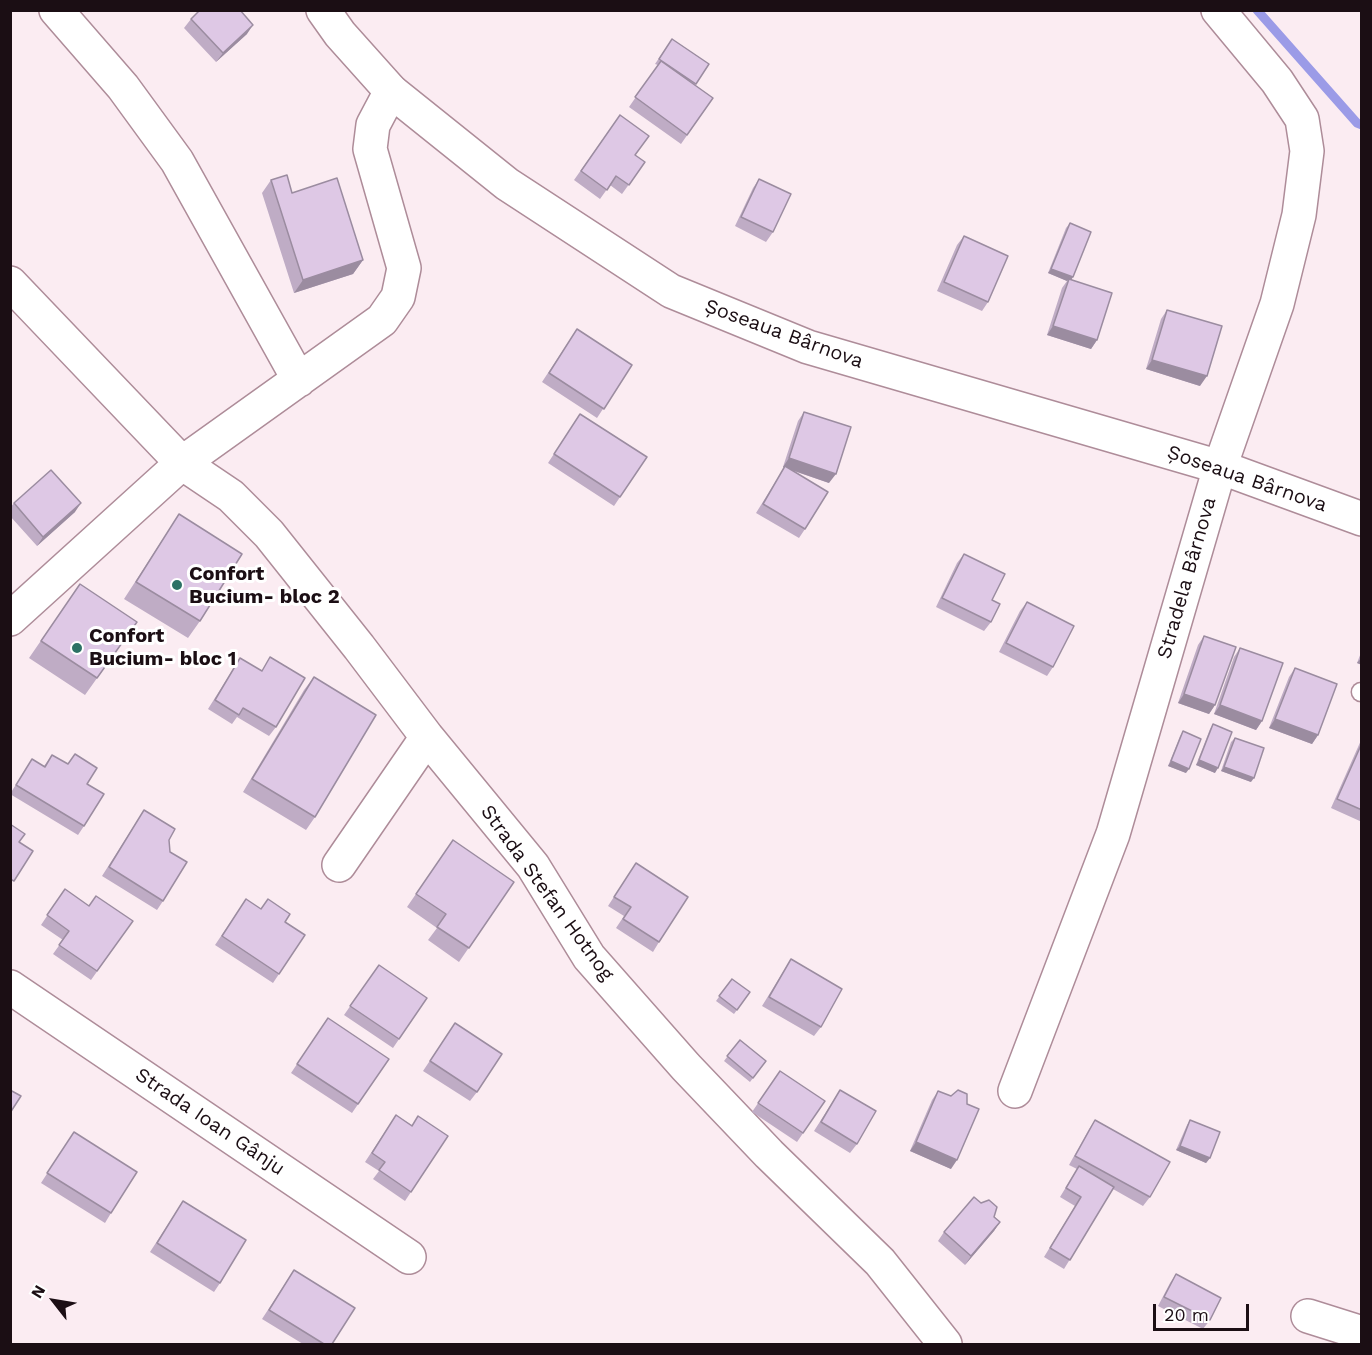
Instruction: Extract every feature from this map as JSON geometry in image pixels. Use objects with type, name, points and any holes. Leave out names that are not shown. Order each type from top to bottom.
[{"type":"street","points":[[56,10],[123,87],[177,161],[299,380]]},
{"type":"street","name":"Șoseaua Bârnova","points":[[323,10],[340,34],[391,91],[507,184],[671,291],[808,347],[1220,467],[1362,519]]},
{"type":"street","name":"Stradela Bârnova","points":[[1015,1091],[1113,834],[1220,467],[1277,304],[1299,215],[1307,151],[1302,118],[1277,81],[1218,10]]},
{"type":"street","points":[[10,619],[182,463],[382,320],[398,297],[404,268],[370,149],[373,125],[391,91]]},
{"type":"street","name":"Strada Stefan Hotnog","points":[[10,283],[182,463],[231,496],[269,534],[359,646],[427,737],[533,866],[589,957],[686,1067],[760,1146],[880,1262],[945,1344]]},
{"type":"street","points":[[339,865],[427,737]]},
{"type":"street","name":"Strada Ioan Gânju","points":[[10,987],[409,1257]]},
{"type":"street","points":[[1308,1316],[1362,1333]]},
{"type":"building","points":[[200,10],[240,10],[253,25],[223,53],[191,19]]},
{"type":"building","points":[[672,39],[709,64],[696,84],[659,59]]},
{"type":"building","points":[[661,61],[713,98],[687,135],[635,97]]},
{"type":"building","points":[[620,115],[649,136],[635,155],[645,162],[629,185],[616,176],[607,190],[581,171]]},
{"type":"building","points":[[287,175],[292,193],[337,178],[363,260],[303,280],[271,180]]},
{"type":"building","points":[[759,179],[791,194],[773,232],[741,217]]},
{"type":"building","points":[[1070,223],[1091,232],[1073,277],[1051,269]]},
{"type":"building","points":[[964,236],[1008,256],[988,302],[944,282]]},
{"type":"building","points":[[1069,279],[1112,293],[1097,340],[1053,326]]},
{"type":"building","points":[[1167,310],[1222,326],[1207,376],[1152,360]]},
{"type":"building","points":[[577,329],[632,365],[604,409],[549,373]]},
{"type":"building","points":[[804,412],[851,427],[836,474],[789,458]]},
{"type":"building","points":[[580,414],[647,457],[620,497],[554,454]]},
{"type":"building","points":[[785,466],[828,492],[805,529],[763,504]]},
{"type":"building","points":[[51,470],[81,503],[43,537],[14,503]]},
{"type":"building","name":"Confort Bucium- bloc 2","points":[[179,514],[242,554],[200,621],[136,582]]},
{"type":"building","points":[[964,554],[1005,574],[992,600],[1000,604],[991,622],[942,598]]},
{"type":"building","name":"Confort Bucium- bloc 1","points":[[80,584],[137,622],[97,678],[41,641]]},
{"type":"building","points":[[1027,602],[1074,626],[1053,667],[1006,643]]},
{"type":"building","points":[[1204,636],[1236,647],[1215,705],[1184,694]]},
{"type":"building","points":[[1240,648],[1283,663],[1262,721],[1220,705]]},
{"type":"building","points":[[270,657],[305,678],[276,727],[243,708],[239,715],[215,700],[240,658],[262,671]]},
{"type":"building","points":[[1295,668],[1337,684],[1318,735],[1275,719]]},
{"type":"building","points":[[314,677],[376,715],[315,817],[252,779]]},
{"type":"building","points":[[1213,724],[1232,732],[1218,768],[1199,760]]},
{"type":"building","points":[[1183,731],[1201,739],[1189,769],[1171,761]]},
{"type":"building","points":[[1235,738],[1264,748],[1254,778],[1224,767]]},
{"type":"building","points":[[1362,743],[1362,810],[1337,799]]},
{"type":"building","points":[[75,754],[97,768],[87,784],[104,794],[84,826],[16,785],[32,759],[45,767],[52,755],[68,764]]},
{"type":"building","points":[[144,810],[175,829],[169,840],[170,852],[187,862],[163,901],[109,867]]},
{"type":"building","points":[[10,824],[25,834],[19,842],[33,851],[14,881],[10,879]]},
{"type":"building","points":[[453,840],[514,882],[469,948],[437,927],[446,914],[416,894]]},
{"type":"building","points":[[636,863],[688,897],[659,942],[623,919],[631,907],[614,897]]},
{"type":"building","points":[[65,889],[89,906],[96,896],[133,921],[97,971],[59,945],[69,931],[47,915]]},
{"type":"building","points":[[246,899],[261,909],[268,899],[290,914],[285,922],[305,935],[279,974],[222,936]]},
{"type":"building","points":[[791,959],[842,989],[821,1027],[769,997]]},
{"type":"building","points":[[379,965],[427,998],[399,1039],[350,1006]]},
{"type":"building","points":[[732,979],[750,992],[737,1010],[719,996]]},
{"type":"building","points":[[328,1018],[389,1059],[358,1104],[297,1064]]},
{"type":"building","points":[[455,1023],[502,1054],[477,1092],[430,1061]]},
{"type":"building","points":[[740,1040],[766,1061],[753,1078],[727,1056]]},
{"type":"building","points":[[780,1071],[825,1101],[803,1133],[758,1103]]},
{"type":"building","points":[[10,1090],[21,1096],[10,1113]]},
{"type":"building","points":[[840,1090],[876,1111],[857,1144],[821,1122]]},
{"type":"building","points":[[958,1090],[967,1094],[967,1104],[979,1109],[957,1160],[916,1142],[938,1091],[951,1096]]},
{"type":"building","points":[[396,1115],[412,1126],[418,1116],[448,1136],[411,1192],[379,1170],[385,1162],[372,1153]]},
{"type":"building","points":[[1095,1120],[1170,1162],[1150,1197],[1075,1156]]},
{"type":"building","points":[[1190,1120],[1220,1132],[1210,1158],[1180,1146]]},
{"type":"building","points":[[74,1132],[137,1172],[111,1213],[47,1173]]},
{"type":"building","points":[[1079,1166],[1114,1187],[1070,1260],[1050,1248],[1081,1197],[1066,1188]]},
{"type":"building","points":[[974,1197],[981,1203],[989,1200],[997,1207],[994,1217],[1000,1222],[971,1256],[944,1232]]},
{"type":"building","points":[[183,1201],[246,1240],[220,1283],[157,1243]]},
{"type":"building","points":[[294,1270],[355,1308],[332,1344],[324,1344],[269,1310]]},
{"type":"building","points":[[1176,1274],[1221,1298],[1210,1320],[1164,1297]]},
{"type":"waterway","points":[[1257,10],[1357,123],[1362,125]]},
{"type":"place","name":"Confort Bucium- bloc 2","points":[[177,585]]},
{"type":"place","name":"Confort Bucium- bloc 1","points":[[77,648]]}]
